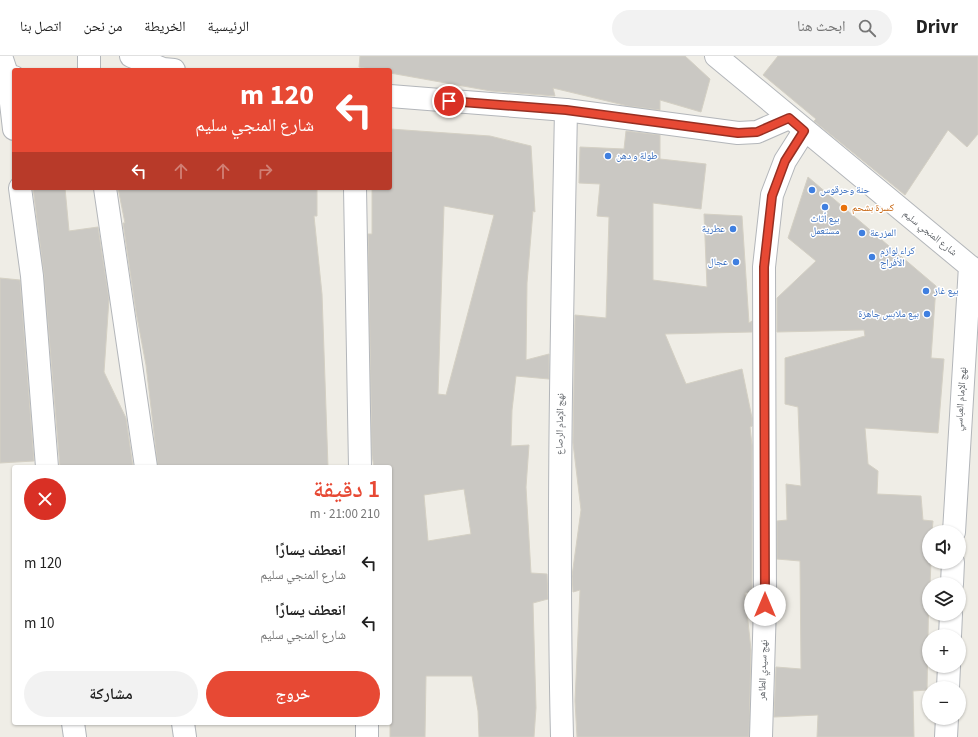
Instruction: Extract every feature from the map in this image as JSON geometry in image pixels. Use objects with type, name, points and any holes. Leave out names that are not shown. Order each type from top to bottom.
[{"type":"street","points":[[1,56],[8,77],[12,112]]},
{"type":"street","points":[[89,56],[89,68]]},
{"type":"street","points":[[131,56],[159,68]]},
{"type":"street","name":"شارع المنجي سليم","points":[[716,56],[797,125],[974,270]]},
{"type":"street","points":[[392,96],[566,110],[738,133],[757,132],[797,125]]},
{"type":"street","name":"نهج الإمام الرصاع","points":[[562,737],[558,598],[559,452],[566,110]]},
{"type":"street","name":"نهج سيدي الطاهر","points":[[761,737],[765,605],[764,267],[772,196],[797,125]]},
{"type":"street","points":[[20,190],[32,276],[47,465]]},
{"type":"street","points":[[104,190],[146,465]]},
{"type":"street","points":[[354,190],[360,465]]},
{"type":"street","name":"نهج الإمام العباسي","points":[[955,525],[974,270]]},
{"type":"street","points":[[73,725],[75,737]]},
{"type":"street","points":[[183,725],[185,737]]},
{"type":"street","points":[[367,725],[367,737]]},
{"type":"street","points":[[946,737],[947,725]]},
{"type":"building","points":[[360,56],[685,56],[710,79],[701,112],[660,100],[660,110],[628,106],[553,88],[555,96],[491,91],[392,73],[392,68],[359,67]]},
{"type":"building","points":[[778,56],[978,56],[978,134],[967,147],[948,130],[905,195],[814,121],[816,119],[763,75]]},
{"type":"building","points":[[392,129],[490,136],[531,146],[535,212],[533,211],[527,283],[526,360],[549,354],[549,379],[516,376],[512,410],[511,446],[529,445],[526,487],[531,573],[547,574],[548,599],[533,603],[536,708],[534,737],[479,737],[478,711],[472,676],[426,676],[425,737],[390,737],[390,725],[392,725],[392,465],[374,465],[372,455],[368,234],[372,234],[372,190],[392,190]],"holes":[[[444,206],[494,215],[446,395],[438,394]],[[464,489],[471,534],[428,541],[424,495]]]},
{"type":"building","points":[[626,131],[660,135],[660,159],[706,164],[701,209],[653,203],[653,280],[707,287],[704,214],[742,216],[749,323],[752,321],[752,332],[665,334],[686,384],[742,369],[752,418],[752,426],[750,427],[752,445],[752,592],[745,593],[751,650],[749,737],[577,737],[575,701],[580,590],[573,592],[572,576],[581,510],[573,443],[575,315],[606,318],[609,217],[597,216],[600,184],[579,183],[580,147],[624,149]]},
{"type":"building","points":[[808,177],[936,286],[931,358],[944,359],[938,433],[865,428],[868,464],[878,471],[877,494],[921,496],[923,520],[933,521],[933,525],[922,525],[922,569],[931,569],[930,577],[922,577],[922,621],[928,621],[928,629],[922,629],[922,673],[927,673],[927,681],[922,681],[922,690],[913,691],[914,737],[817,737],[818,715],[774,717],[776,667],[801,669],[800,561],[777,559],[777,521],[787,520],[786,484],[801,486],[798,407],[785,404],[785,358],[865,336],[864,330],[777,332],[777,298],[816,261],[788,238]]},
{"type":"building","points":[[33,190],[65,190],[69,231],[98,227],[109,299],[104,372],[126,418],[133,465],[60,465],[44,275]]},
{"type":"building","points":[[118,190],[317,190],[317,216],[314,216],[322,294],[328,465],[158,465],[146,365],[136,312],[123,223],[125,223]]},
{"type":"building","points":[[0,278],[20,280],[34,461],[0,463]]},
{"type":"place","name":"طولة و دهن","points":[[608,156]]},
{"type":"place","name":"حنة وحرقوس","points":[[812,190]]},
{"type":"place","name":"بيع أثاث مستعمل","points":[[825,207]]},
{"type":"place","name":"كسرة بشحم","points":[[844,208]]},
{"type":"place","name":"عطرية","points":[[733,229]]},
{"type":"place","name":"المزرعة","points":[[862,233]]},
{"type":"place","name":"كراء لوازم الأفراح","points":[[872,257]]},
{"type":"place","name":"عجال","points":[[736,262]]},
{"type":"place","name":"بيع غاز","points":[[926,291]]},
{"type":"place","name":"بيع ملابس جاهزة","points":[[927,314]]},
{"type":"route","points":[[449,101],[566,110],[738,133],[757,132],[789,118],[804,131],[785,161],[772,196],[764,267],[765,605]]}]
